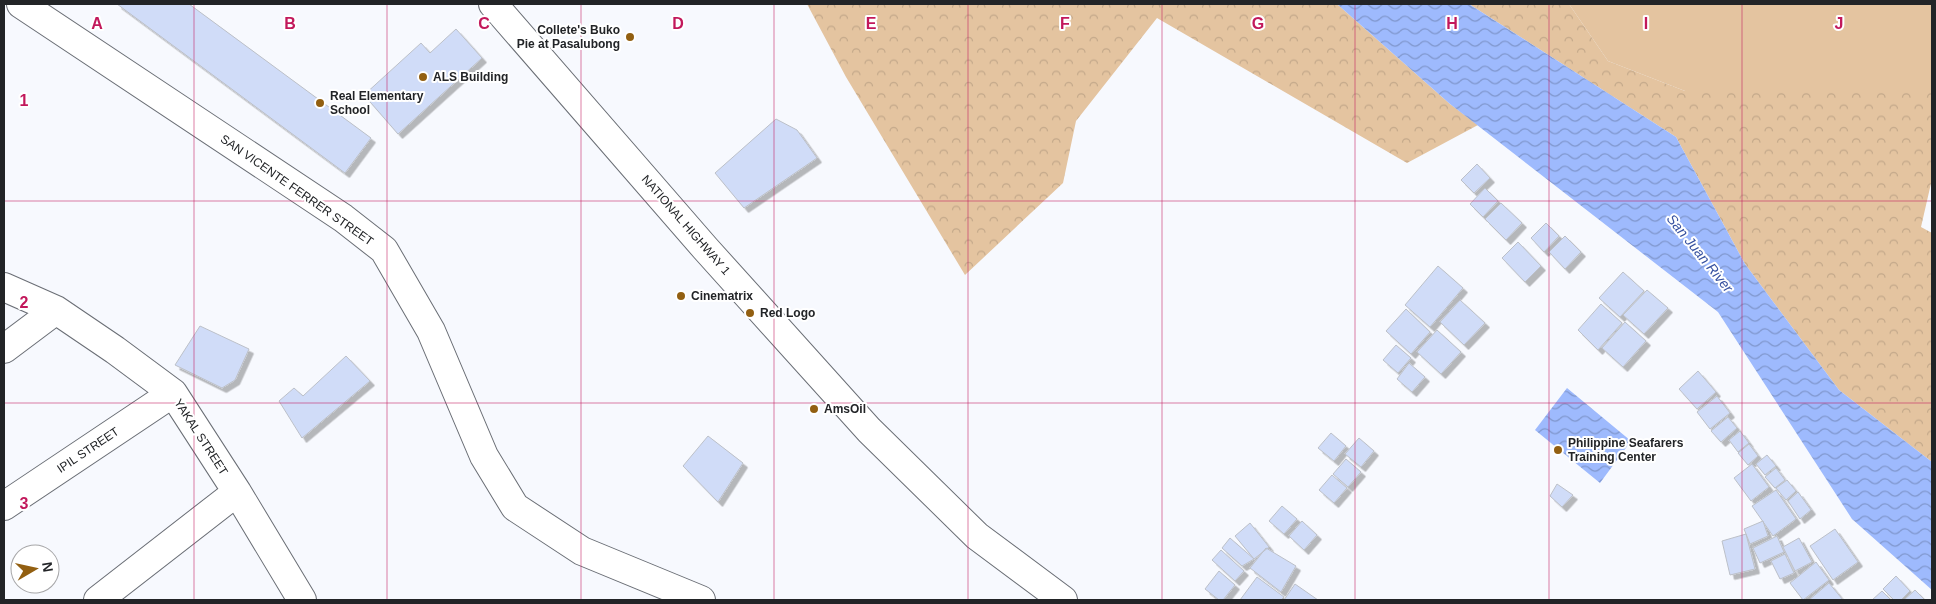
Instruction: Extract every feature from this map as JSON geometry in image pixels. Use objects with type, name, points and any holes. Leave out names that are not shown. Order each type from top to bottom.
[{"type":"main road","name":"SAN VICENTE FERRER STREET","points":[[21,4],[343,218],[384,250],[431,331],[484,456],[515,507],[582,550],[700,600]]},
{"type":"main road","name":"NATIONAL HIGHWAY 1","points":[[493,4],[706,248],[869,430],[977,536],[1063,600]]},
{"type":"main road","name":"YAKAL STREET","points":[[4,287],[56,310],[115,350],[172,393],[237,492],[302,600]]},
{"type":"main road","points":[[4,349],[56,310]]},
{"type":"main road","name":"IPIL STREET","points":[[4,506],[172,393]]},
{"type":"main road","points":[[98,600],[237,492]]},
{"type":"green space","points":[[807,4],[1337,4],[1450,104],[1478,125],[1407,163],[1157,18],[1076,121],[1063,183],[965,275],[846,77]]},
{"type":"green space","points":[[1469,4],[1569,4],[1608,61],[1685,91],[1932,91],[1932,179],[1921,227],[1932,233],[1932,462],[1839,390],[1745,264],[1676,137]]},
{"type":"green space","points":[[1569,4],[1932,4],[1932,91],[1685,91],[1608,61]]},
{"type":"water","name":"San Juan River","points":[[1337,4],[1469,4],[1676,137],[1745,264],[1839,390],[1932,462],[1932,590],[1852,519],[1718,312],[1450,104]]},
{"type":"water","points":[[1567,388],[1631,441],[1600,483],[1535,430]]},
{"type":"building","points":[[117,4],[189,4],[371,138],[345,173]]},
{"type":"building","name":"ALS Building","points":[[456,29],[482,58],[398,134],[364,95],[421,43],[430,53]]},
{"type":"building","points":[[776,119],[797,130],[817,158],[744,208],[715,173]]},
{"type":"building","points":[[1477,164],[1490,178],[1474,193],[1461,180]]},
{"type":"building","points":[[1485,188],[1498,201],[1483,217],[1470,204]]},
{"type":"building","points":[[1501,203],[1522,223],[1506,240],[1485,219]]},
{"type":"building","points":[[1546,223],[1559,236],[1544,252],[1531,238]]},
{"type":"building","points":[[1565,236],[1581,252],[1565,269],[1549,252]]},
{"type":"building","points":[[1518,242],[1541,266],[1525,282],[1502,258]]},
{"type":"building","points":[[1438,266],[1463,288],[1430,327],[1405,305]]},
{"type":"building","points":[[1623,272],[1644,291],[1620,317],[1599,298]]},
{"type":"building","points":[[1647,290],[1668,308],[1644,334],[1623,315]]},
{"type":"building","points":[[1460,300],[1485,323],[1464,345],[1440,322]]},
{"type":"building","points":[[1601,304],[1622,323],[1598,350],[1578,330]]},
{"type":"building","points":[[1406,309],[1430,332],[1411,354],[1386,331]]},
{"type":"building","points":[[1625,322],[1646,341],[1623,367],[1602,348]]},
{"type":"building","points":[[200,326],[249,349],[235,380],[222,388],[175,365]]},
{"type":"building","points":[[1437,330],[1461,352],[1441,374],[1417,352]]},
{"type":"building","points":[[1396,345],[1411,358],[1398,373],[1383,360]]},
{"type":"building","points":[[346,356],[370,381],[302,438],[279,401],[294,388],[303,396]]},
{"type":"building","points":[[1409,363],[1425,377],[1412,392],[1397,379]]},
{"type":"building","points":[[1698,371],[1716,392],[1697,409],[1679,389]]},
{"type":"building","points":[[1717,396],[1730,413],[1710,429],[1697,412]]},
{"type":"building","points":[[1728,417],[1737,428],[1721,442],[1711,431]]},
{"type":"building","points":[[1740,431],[1749,443],[1738,452],[1729,440]]},
{"type":"building","points":[[1331,433],[1346,446],[1334,461],[1318,448]]},
{"type":"building","points":[[708,436],[743,463],[718,502],[683,466]]},
{"type":"building","points":[[1359,438],[1374,451],[1361,467],[1345,454]]},
{"type":"building","points":[[1749,444],[1758,456],[1748,465],[1738,453]]},
{"type":"building","points":[[1767,455],[1776,466],[1765,475],[1756,464]]},
{"type":"building","points":[[1346,459],[1361,472],[1348,487],[1333,474]]},
{"type":"building","points":[[1752,464],[1769,487],[1751,501],[1734,478]]},
{"type":"building","points":[[1776,468],[1785,480],[1775,488],[1765,477]]},
{"type":"building","points":[[1332,475],[1347,488],[1334,503],[1319,490]]},
{"type":"building","points":[[1787,480],[1796,491],[1786,500],[1776,488]]},
{"type":"building","points":[[1557,484],[1573,495],[1562,507],[1550,496]]},
{"type":"building","points":[[1776,490],[1796,519],[1773,536],[1752,506]]},
{"type":"building","points":[[1798,492],[1811,510],[1800,519],[1788,501]]},
{"type":"building","points":[[1282,506],[1297,519],[1284,534],[1269,521]]},
{"type":"building","points":[[1302,521],[1317,535],[1304,550],[1289,536]]},
{"type":"building","points":[[1763,521],[1768,536],[1750,544],[1744,529]]},
{"type":"building","points":[[1250,523],[1269,547],[1254,559],[1235,536]]},
{"type":"building","points":[[1835,529],[1858,562],[1833,580],[1810,546]]},
{"type":"building","points":[[1746,534],[1755,569],[1730,575],[1722,541]]},
{"type":"building","points":[[1777,536],[1784,552],[1760,563],[1753,548]]},
{"type":"building","points":[[1230,538],[1254,559],[1242,566],[1222,548]]},
{"type":"building","points":[[1799,538],[1812,562],[1795,571],[1783,547]]},
{"type":"building","points":[[1266,548],[1296,566],[1281,592],[1250,568]]},
{"type":"building","points":[[1221,550],[1244,571],[1235,581],[1212,560]]},
{"type":"building","points":[[1785,554],[1794,573],[1780,579],[1771,561]]},
{"type":"building","points":[[1816,562],[1829,580],[1803,600],[1790,583]]},
{"type":"building","points":[[1219,571],[1235,585],[1223,600],[1219,600],[1205,589]]},
{"type":"building","points":[[1896,576],[1910,591],[1901,600],[1894,600],[1883,589]]},
{"type":"building","points":[[1257,577],[1284,597],[1281,600],[1240,600]]},
{"type":"building","points":[[1829,583],[1843,600],[1809,600]]},
{"type":"building","points":[[1295,584],[1318,600],[1284,600]]},
{"type":"building","points":[[1915,590],[1925,600],[1904,600]]},
{"type":"building","points":[[1882,591],[1891,600],[1872,600]]},
{"type":"place","name":"Collete's Buko Pie at Pasalubong","points":[[630,37]]},
{"type":"place","name":"ALS Building","points":[[423,77]]},
{"type":"place","name":"Real Elementary School","points":[[320,103]]},
{"type":"place","name":"Cinematrix","points":[[681,296]]},
{"type":"place","name":"Red Logo","points":[[750,313]]},
{"type":"place","name":"AmsOil","points":[[814,409]]},
{"type":"place","name":"Philippine Seafarers Training Center","points":[[1558,450]]}]
